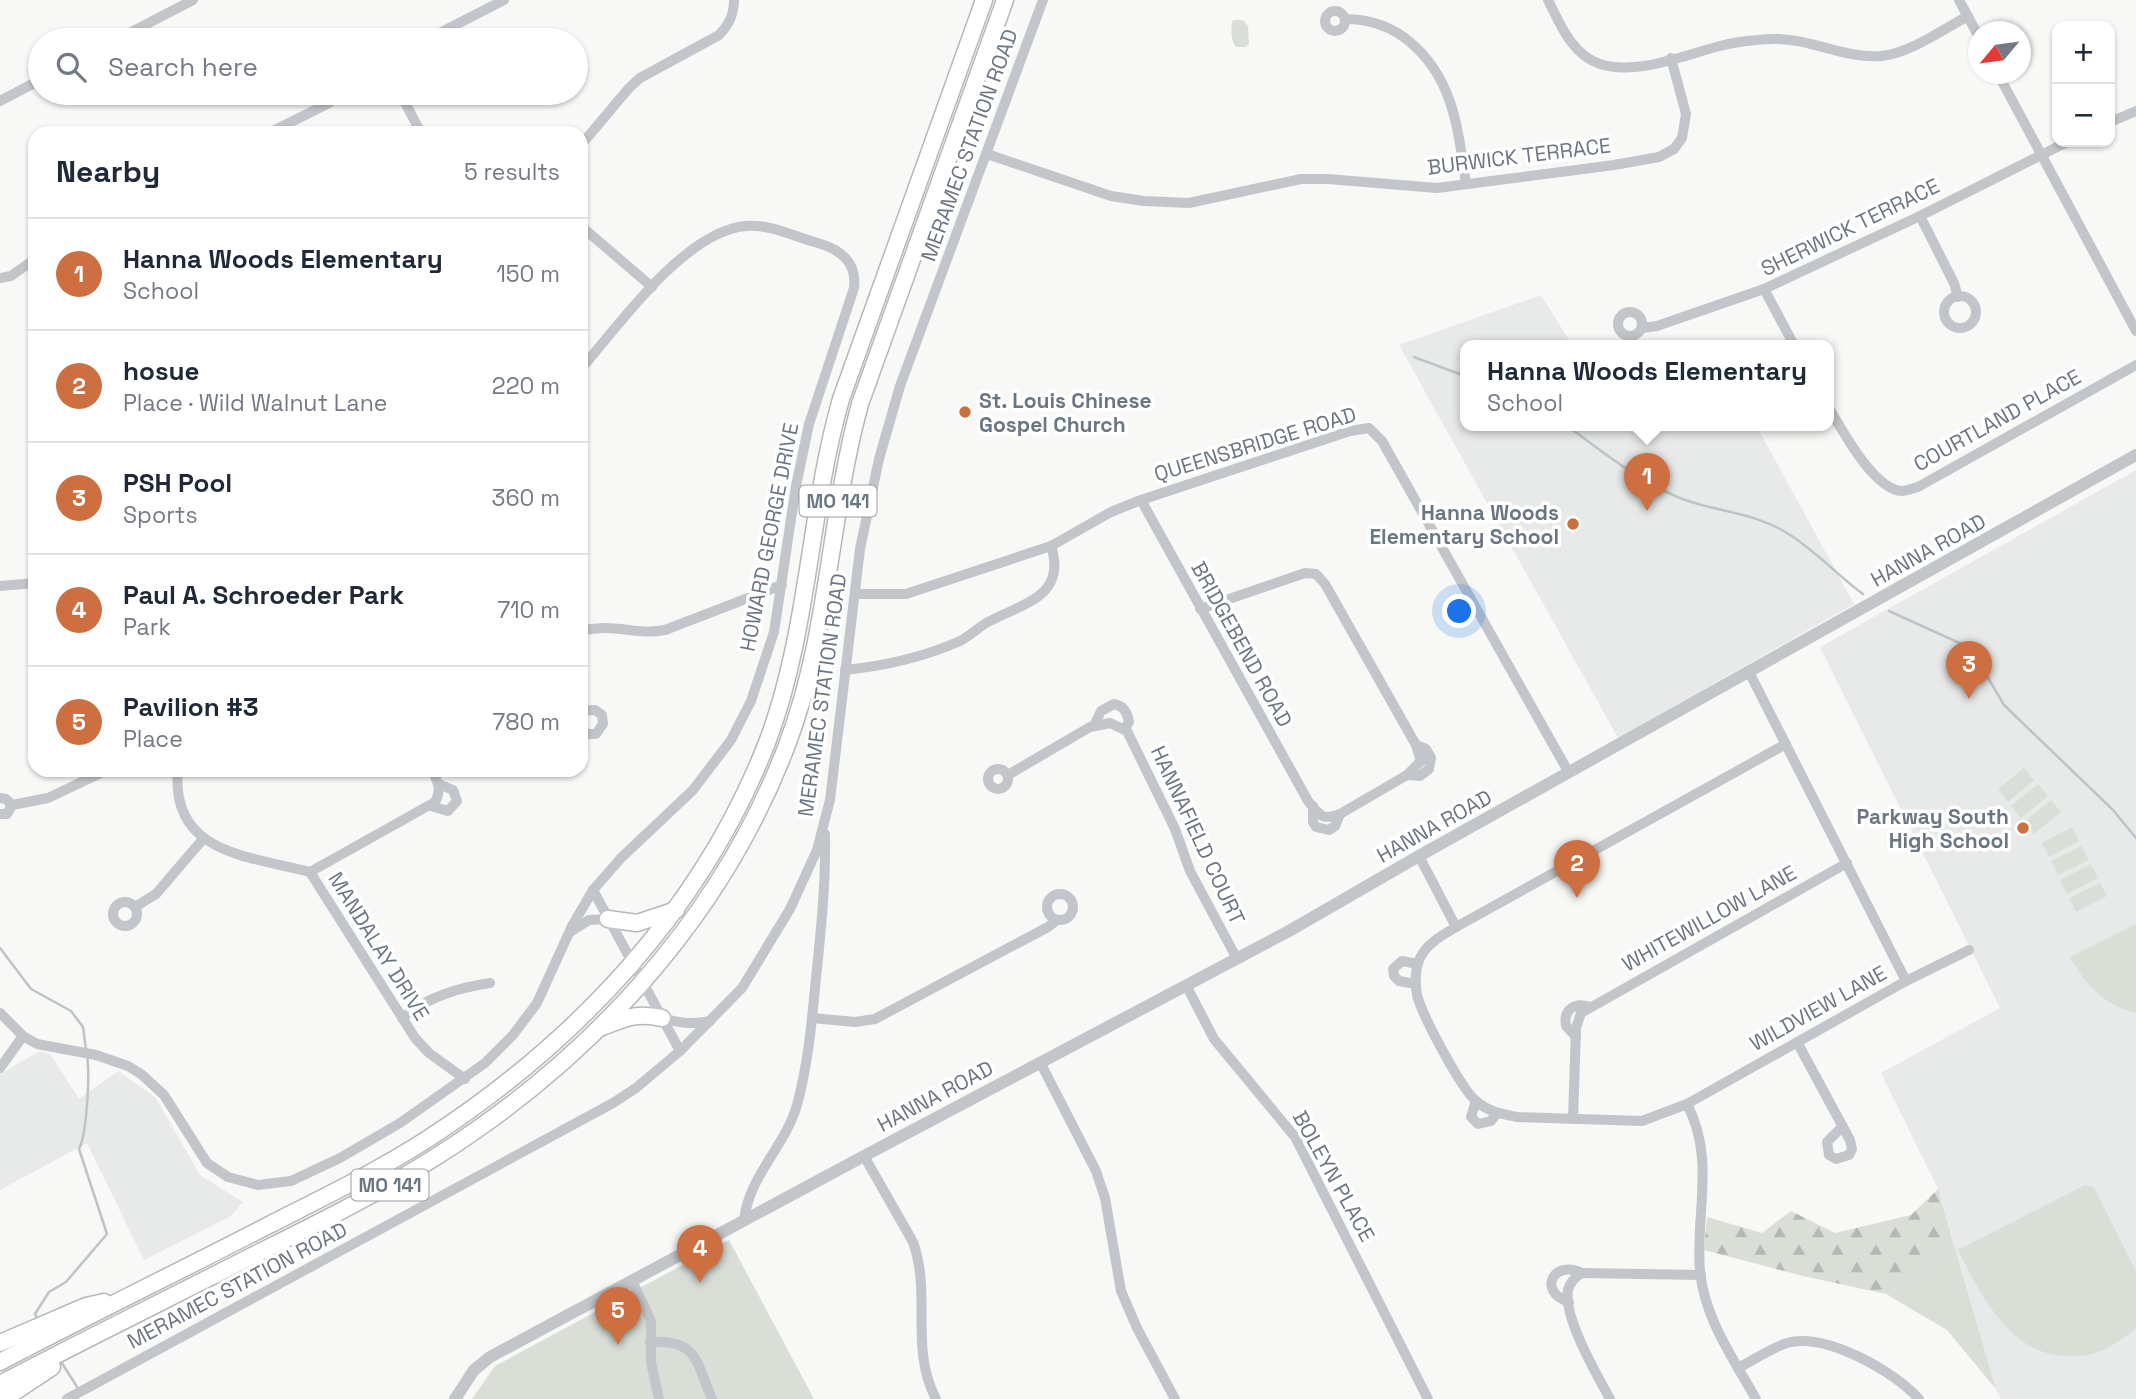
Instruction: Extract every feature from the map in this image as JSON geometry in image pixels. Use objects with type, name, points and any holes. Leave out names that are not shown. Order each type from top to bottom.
[{"type":"highway","name":"MO 141","points":[[3,1360],[88,1311],[130,1296],[364,1177],[451,1124],[507,1082],[560,1037],[633,963],[676,910],[715,852],[741,802],[779,706],[797,639],[824,466],[841,398],[984,0]]},
{"type":"highway","name":"MO 141","points":[[0,1384],[18,1382],[100,1333],[348,1207],[418,1168],[513,1103],[597,1030],[643,982],[689,925],[728,868],[761,807],[788,742],[816,644],[841,483],[860,404],[1005,0]]},
{"type":"highway","points":[[608,919],[637,923],[676,910]]},
{"type":"highway","points":[[597,1030],[634,1015],[646,1014],[662,1018]]},
{"type":"highway","points":[[0,1343],[88,1311]]},
{"type":"highway","points":[[4,1399],[18,1382]]},
{"type":"street","points":[[139,28],[193,0]]},
{"type":"street","points":[[449,28],[504,0]]},
{"type":"street","points":[[588,137],[640,78],[719,35],[728,25],[734,10],[734,0]]},
{"type":"street","name":"MERAMEC STATION ROAD","points":[[68,1398],[613,1103],[636,1088],[680,1051],[742,988],[790,909],[817,850],[830,800],[860,549],[868,507],[900,386],[1043,0]]},
{"type":"street","points":[[1548,0],[1570,41],[1591,61],[1617,68],[1637,68],[1728,44],[1775,38],[1856,54],[1881,56],[1900,51],[1968,16]]},
{"type":"street","points":[[1959,0],[1971,21]]},
{"type":"street","points":[[1345,19],[1365,20],[1388,27],[1401,34],[1430,62],[1452,102],[1466,184]]},
{"type":"street","name":"BURWICK TERRACE","points":[[987,154],[1111,196],[1189,203],[1301,179],[1437,188],[1614,165],[1659,157],[1674,149],[1682,138],[1686,114],[1671,58]]},
{"type":"street","points":[[2003,84],[2136,331]]},
{"type":"street","points":[[0,102],[28,87]]},
{"type":"street","points":[[283,126],[325,105]]},
{"type":"street","points":[[406,105],[417,126]]},
{"type":"street","points":[[2115,120],[2136,111]]},
{"type":"street","name":"SHERWICK TERRACE","points":[[1642,328],[1657,326],[1765,289],[1920,216],[2056,147]]},
{"type":"street","points":[[1920,216],[1954,283],[1958,297]]},
{"type":"street","name":"HOWARD GEORGE DRIVE","points":[[0,1013],[23,1036],[37,1044],[96,1055],[128,1066],[152,1083],[172,1107],[200,1154],[215,1170],[241,1182],[258,1185],[291,1181],[340,1158],[400,1123],[464,1079],[501,1049],[525,1020],[545,987],[568,933],[593,890],[621,858],[687,797],[731,740],[760,679],[775,632],[796,486],[809,424],[854,288],[852,267],[846,257],[836,249],[774,229],[744,226],[708,239],[692,249],[652,287]]},
{"type":"street","points":[[588,232],[652,287],[588,361]]},
{"type":"street","points":[[0,278],[11,276],[28,264]]},
{"type":"street","points":[[1765,289],[1791,340]]},
{"type":"street","name":"COURTLAND PLACE","points":[[1834,417],[1880,482],[1900,491],[1918,488],[2136,365]]},
{"type":"street","name":"QUEENSBRIDGE ROAD","points":[[856,594],[906,594],[1051,546],[1111,512],[1141,500],[1350,431],[1369,428],[1382,441],[1569,773]]},
{"type":"street","name":"HANNA ROAD","points":[[455,1399],[471,1375],[485,1361],[863,1156],[1289,931],[2136,455]]},
{"type":"street","name":"BRIDGEBEND ROAD","points":[[1141,500],[1200,609],[1321,817],[1329,819],[1340,814],[1407,775],[1422,761],[1416,745]]},
{"type":"street","points":[[845,670],[884,666],[956,642],[991,620],[1034,601],[1054,576],[1051,546]]},
{"type":"street","points":[[1200,609],[1306,573],[1316,574],[1325,584],[1416,745],[1426,749],[1431,758],[1429,769],[1420,776],[1407,775]]},
{"type":"street","points":[[0,586],[28,584]]},
{"type":"street","points":[[588,629],[613,626],[653,632],[665,630],[782,585]]},
{"type":"street","points":[[1749,673],[1906,981]]},
{"type":"street","name":"HANNAFIELD COURT","points":[[1008,775],[1094,726],[1101,711],[1114,704],[1121,705],[1127,712],[1129,722],[1124,729],[1175,829],[1190,871],[1236,957]]},
{"type":"street","points":[[588,710],[595,710],[602,715],[603,723],[596,734],[588,734]]},
{"type":"street","points":[[1094,726],[1110,723],[1124,729]]},
{"type":"street","points":[[1476,1101],[1471,1117],[1478,1124],[1491,1121],[1497,1113],[1476,1101],[1456,1075],[1422,1007],[1416,984],[1418,964],[1426,948],[1456,927],[1786,744]]},
{"type":"street","points":[[12,805],[38,801],[91,777]]},
{"type":"street","points":[[135,907],[156,894],[203,839],[191,825],[182,807],[178,777]]},
{"type":"street","points":[[310,872],[431,806],[438,797],[439,784],[436,777]]},
{"type":"street","points":[[431,806],[448,811],[457,802],[453,790],[439,784]]},
{"type":"street","points":[[0,799],[6,799],[12,805]]},
{"type":"street","points":[[0,814],[9,812],[12,805]]},
{"type":"street","points":[[744,1221],[750,1192],[774,1154],[797,1105],[812,1018],[826,884],[825,822]]},
{"type":"street","name":"MANDALAY DRIVE","points":[[203,839],[247,858],[310,872],[415,1038],[429,1053],[464,1079]]},
{"type":"street","points":[[1419,856],[1456,927]]},
{"type":"street","name":"WHITEWILLOW LANE","points":[[1573,1119],[1576,1037],[1581,1013],[1847,863]]},
{"type":"street","points":[[593,890],[680,1051]]},
{"type":"street","points":[[568,933],[589,920],[608,919]]},
{"type":"street","points":[[812,1018],[855,1022],[875,1019],[1058,920]]},
{"type":"street","name":"WILDVIEW LANE","points":[[1497,1113],[1517,1117],[1642,1121],[1687,1104],[1906,981],[1969,950]]},
{"type":"street","points":[[1416,984],[1399,981],[1394,976],[1393,969],[1402,961],[1418,964]]},
{"type":"street","points":[[402,1018],[412,1009],[443,994],[490,983]]},
{"type":"street","name":"BOLEYN PLACE","points":[[1186,985],[1214,1040],[1295,1137],[1428,1399]]},
{"type":"street","points":[[662,1018],[681,1024],[711,1020]]},
{"type":"street","points":[[0,1068],[23,1036]]},
{"type":"street","points":[[1797,1042],[1842,1127]]},
{"type":"street","points":[[1040,1062],[1096,1171],[1105,1198],[1121,1291],[1137,1328],[1175,1399]]},
{"type":"street","points":[[1687,1104],[1700,1138],[1704,1174],[1700,1275],[1713,1321],[1756,1399]]},
{"type":"street","points":[[863,1156],[918,1255],[921,1270],[922,1358],[928,1383],[936,1399]]},
{"type":"street","points":[[1569,1302],[1558,1298],[1553,1292],[1551,1284],[1554,1275],[1560,1270],[1582,1273],[1700,1275]]},
{"type":"street","points":[[1582,1273],[1573,1279],[1569,1286],[1569,1302],[1580,1339],[1610,1399]]},
{"type":"street","points":[[632,1281],[649,1313],[654,1383],[659,1399]]},
{"type":"street","points":[[650,1342],[669,1341],[691,1351],[702,1369],[712,1399]]},
{"type":"street","points":[[1738,1368],[1788,1343],[1804,1342],[1865,1359],[1898,1379],[1919,1399]]},
{"type":"shaded area","points":[[1541,295],[1569,340],[1460,340],[1460,431],[1759,431],[1854,604],[1618,738],[1399,345]]},
{"type":"shaded area","name":"Parkway South High School","points":[[2136,470],[2136,1399],[2001,1399],[1938,1189],[1881,1073],[2000,1008],[1820,647]]},
{"type":"shaded area","points":[[40,1051],[51,1055],[79,1099],[118,1071],[156,1098],[200,1175],[243,1202],[231,1216],[144,1260],[87,1143],[0,1190],[0,1074]]},
{"type":"green space","points":[[1233,20],[1243,20],[1248,26],[1249,43],[1246,47],[1236,47],[1234,44]]},
{"type":"green space","points":[[2024,768],[2034,780],[2008,802],[1998,789]]},
{"type":"green space","points":[[2038,784],[2048,796],[2021,818],[2011,806]]},
{"type":"green space","points":[[2051,800],[2061,812],[2034,834],[2024,822]]},
{"type":"green space","points":[[2072,827],[2079,841],[2049,857],[2042,843]]},
{"type":"green space","points":[[2081,846],[2089,860],[2058,875],[2051,861]]},
{"type":"green space","points":[[2091,864],[2098,878],[2067,894],[2060,880]]},
{"type":"green space","points":[[2100,883],[2107,896],[2076,912],[2069,898]]},
{"type":"green space","points":[[2136,924],[2136,1013],[2114,1005],[2097,993],[2070,957]]},
{"type":"green space","points":[[2085,1185],[2094,1188],[2136,1271],[2136,1329],[2113,1345],[2095,1353],[2067,1356],[2047,1353],[2029,1346],[2000,1320],[1976,1285],[1958,1250]]},
{"type":"green space","points":[[1938,1189],[1952,1238],[1927,1269],[1886,1294],[1704,1250],[1707,1217],[1762,1233],[1791,1211],[1835,1233],[1911,1215]]},
{"type":"green space","points":[[1952,1238],[1996,1389],[1947,1330],[1886,1294],[1927,1269]]},
{"type":"green space","points":[[729,1240],[814,1399],[472,1399],[495,1366]]},
{"type":"waterway","points":[[1414,357],[1460,374]]},
{"type":"waterway","points":[[1574,431],[1621,465],[1665,491],[1693,503],[1748,516],[1787,533],[1863,594]]},
{"type":"waterway","points":[[1889,611],[1966,646],[1975,656],[2004,705],[2113,810],[2136,838]]},
{"type":"waterway","points":[[0,948],[31,989],[71,1011],[83,1027],[86,1050]]},
{"type":"waterway","points":[[38,1321],[35,1314],[49,1292],[66,1282],[107,1234],[79,1149],[87,1104],[87,1056]]},
{"type":"waterway","points":[[60,1360],[79,1390]]},
{"type":"place","name":"St. Louis Chinese Gospel Church","points":[[965,412]]},
{"type":"place","name":"Hanna Woods Elementary","points":[[1647,511]]},
{"type":"place","name":"Hanna Woods Elementary School","points":[[1573,524]]},
{"type":"place","name":"PSH Pool","points":[[1969,699]]},
{"type":"place","name":"Parkway South High School","points":[[2023,828]]},
{"type":"place","name":"hosue","points":[[1577,898]]},
{"type":"place","name":"Paul A. Schroeder Park","points":[[700,1283]]},
{"type":"place","name":"Pavilion #3","points":[[618,1345]]}]
